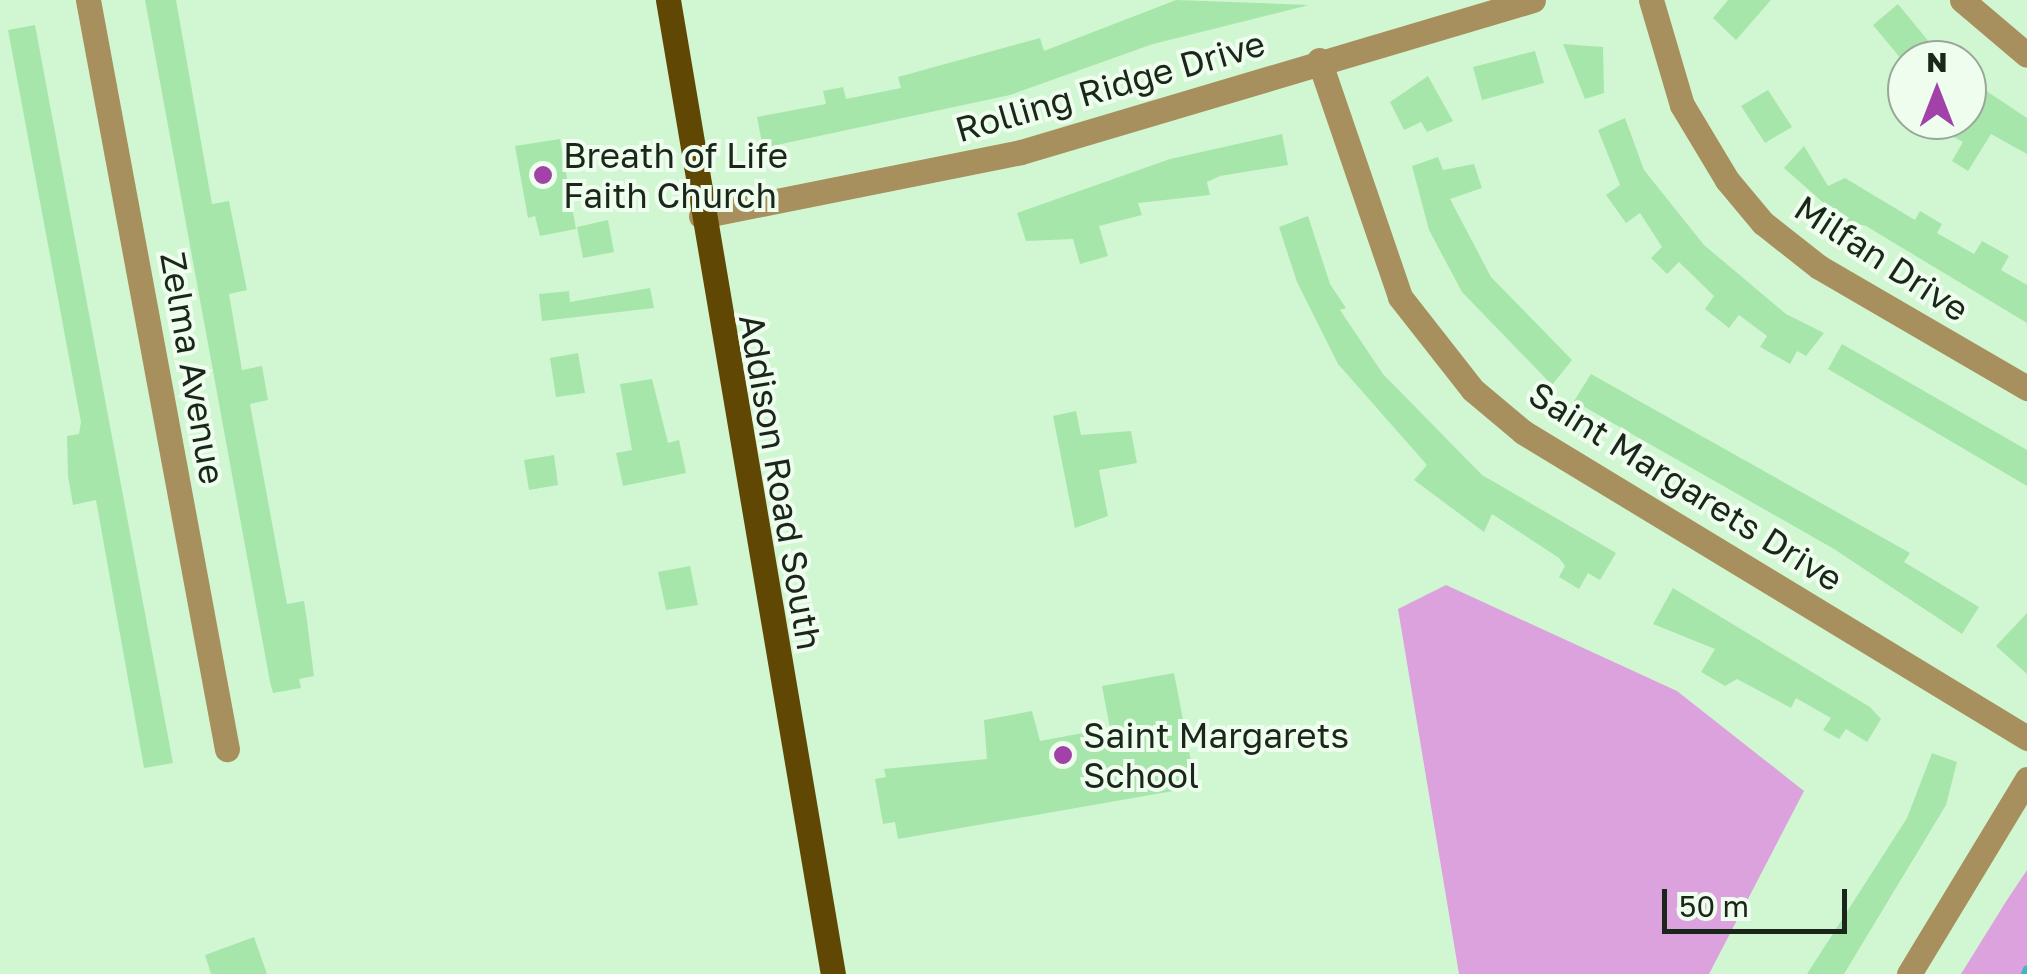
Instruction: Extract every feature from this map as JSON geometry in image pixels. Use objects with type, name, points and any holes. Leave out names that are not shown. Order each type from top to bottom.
[{"type":"main road","name":"Addison Road South","points":[[668,0],[701,216],[832,974]]},
{"type":"street","name":"Zelma Avenue","points":[[88,0],[227,749]]},
{"type":"street","name":"Rolling Ridge Drive","points":[[701,216],[1021,152],[1319,60],[1533,0]]},
{"type":"street","name":"Milfan Drive","points":[[1651,0],[1682,105],[1726,180],[1763,223],[1819,266],[2027,388]]},
{"type":"street","points":[[1962,0],[2027,55]]},
{"type":"street","name":"Saint Margarets Drive","points":[[1319,60],[1400,297],[1473,390],[1522,432],[2027,738]]},
{"type":"street","points":[[1909,974],[2027,779]]},
{"type":"shaded area","points":[[1446,585],[1677,691],[1804,791],[1709,974],[1459,974],[1398,609]]},
{"type":"shaded area","points":[[2027,870],[2027,974],[1961,974],[2007,900]]},
{"type":"building","points":[[145,0],[176,0],[212,204],[229,201],[247,290],[229,294],[242,370],[262,366],[268,400],[250,404],[287,604],[304,601],[307,621],[314,676],[299,679],[301,688],[273,693],[270,682]]},
{"type":"building","points":[[1176,0],[1309,5],[1153,44],[1010,95],[763,148],[757,117],[826,104],[823,91],[843,87],[846,99],[901,88],[898,77],[1040,38],[1044,51]]},
{"type":"building","points":[[1728,0],[1771,0],[1736,40],[1713,18]]},
{"type":"building","points":[[1898,4],[1928,40],[1887,42],[1873,25]]},
{"type":"building","points":[[35,25],[173,763],[144,768],[96,500],[73,505],[68,476],[67,436],[79,434],[81,422],[8,30]]},
{"type":"building","points":[[1563,44],[1603,47],[1604,93],[1585,99]]},
{"type":"building","points":[[1535,51],[1544,83],[1482,100],[1473,67]]},
{"type":"building","points":[[1428,76],[1453,121],[1427,132],[1421,122],[1404,130],[1390,102]]},
{"type":"building","points":[[1768,90],[1792,127],[1765,143],[1741,106]]},
{"type":"building","points":[[1987,91],[2027,118],[2027,154],[1991,134],[1968,171],[1952,161],[1963,142],[1959,140],[1987,140]]},
{"type":"building","points":[[1625,118],[1644,170],[1704,245],[1786,314],[1824,333],[1806,356],[1797,351],[1790,364],[1760,347],[1767,336],[1739,315],[1729,328],[1705,309],[1714,296],[1679,262],[1667,274],[1651,258],[1662,247],[1640,213],[1626,223],[1606,195],[1620,185],[1598,130]]},
{"type":"building","points":[[1282,134],[1288,165],[1220,176],[1207,182],[1210,195],[1138,203],[1142,215],[1099,226],[1108,256],[1080,264],[1073,239],[1026,241],[1017,213],[1170,159]]},
{"type":"building","points":[[560,139],[576,229],[540,236],[535,216],[528,218],[515,146]]},
{"type":"building","points":[[1804,146],[1828,186],[1845,178],[1915,220],[1920,211],[1942,224],[1937,233],[1974,254],[1982,241],[2009,256],[2001,270],[2027,285],[2027,323],[1866,226],[1844,221],[1784,168]]},
{"type":"building","points":[[1438,157],[1443,170],[1474,164],[1482,188],[1450,199],[1491,277],[1572,360],[1552,385],[1462,292],[1429,230],[1412,166]]},
{"type":"building","points":[[1308,216],[1330,284],[1346,308],[1340,310],[1383,374],[1482,475],[1616,553],[1600,580],[1588,573],[1579,589],[1559,577],[1565,566],[1559,558],[1492,514],[1484,532],[1414,480],[1427,465],[1338,364],[1297,282],[1279,227]]},
{"type":"building","points":[[608,220],[614,252],[583,258],[577,227]]},
{"type":"building","points":[[650,288],[654,308],[542,321],[539,294],[569,291],[570,302]]},
{"type":"building","points":[[1842,344],[2027,450],[2027,486],[1828,369]]},
{"type":"building","points":[[578,353],[585,393],[556,397],[550,358]]},
{"type":"building","points":[[1591,374],[1910,553],[1904,562],[1979,607],[1962,634],[1834,549],[1574,401]]},
{"type":"building","points":[[652,379],[668,443],[679,440],[686,473],[623,486],[616,453],[632,450],[620,384]]},
{"type":"building","points":[[1076,411],[1081,435],[1131,431],[1137,463],[1099,470],[1108,516],[1075,528],[1053,416]]},
{"type":"building","points":[[554,455],[558,485],[529,490],[524,460]]},
{"type":"building","points":[[690,566],[698,605],[666,610],[658,572]]},
{"type":"building","points":[[1673,588],[1870,707],[1881,719],[1867,742],[1846,729],[1839,739],[1823,730],[1831,718],[1796,698],[1791,708],[1737,679],[1725,686],[1701,672],[1715,649],[1653,624]]},
{"type":"building","points":[[2027,613],[2027,674],[1996,646]]},
{"type":"building","points":[[1174,673],[1196,787],[898,839],[895,822],[883,824],[875,779],[886,777],[884,769],[987,759],[984,720],[1032,711],[1040,741],[1110,728],[1102,686]]},
{"type":"building","points":[[1932,753],[1957,762],[1946,805],[1844,974],[1807,974],[1907,818]]},
{"type":"building","points":[[254,937],[267,974],[211,974],[205,955]]},
{"type":"waterway","points":[[2025,974],[2027,969]]},
{"type":"place","name":"Breath of Life Faith Church","points":[[543,175]]},
{"type":"place","name":"Saint Margarets School","points":[[1063,755]]}]
